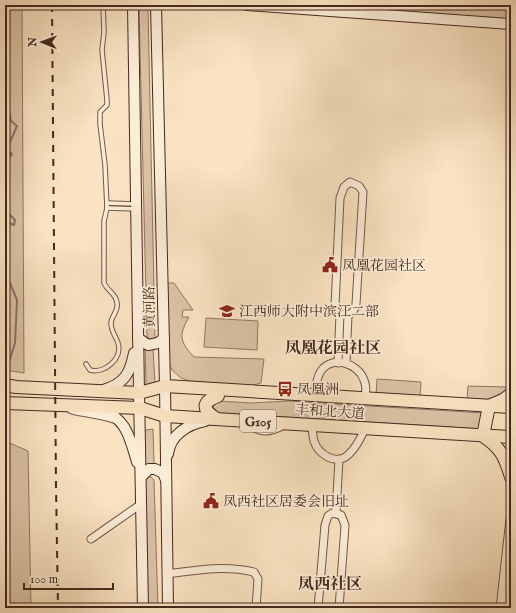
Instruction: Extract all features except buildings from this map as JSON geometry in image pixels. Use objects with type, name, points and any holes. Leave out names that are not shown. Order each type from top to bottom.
[{"type":"highway","name":"丰和北大道","points":[[5,385],[101,391],[138,392],[165,389],[315,395],[511,407]]},
{"type":"highway","points":[[165,389],[218,396],[251,398],[290,394]]},
{"type":"highway","points":[[511,394],[503,400],[489,406],[483,436],[493,442],[501,450],[506,460],[511,477]]},
{"type":"highway","points":[[217,419],[210,415],[205,408],[206,402],[218,396]]},
{"type":"highway","name":"丰和北大道","points":[[5,403],[140,408],[164,416],[511,437]]},
{"type":"main road","name":"黄河路","points":[[133,5],[138,392],[140,408],[143,608]]},
{"type":"main road","name":"黄河路","points":[[156,5],[164,338],[168,608]]},
{"type":"main road","points":[[247,5],[511,24]]},
{"type":"main road","points":[[138,338],[143,343],[148,345],[158,343],[164,338]]},
{"type":"main road","points":[[101,391],[112,388],[125,378],[132,365],[138,338]]},
{"type":"main road","points":[[99,407],[110,412],[119,420],[130,434],[141,477]]},
{"type":"main road","points":[[166,480],[168,449],[174,437],[197,422],[217,419]]},
{"type":"main road","points":[[141,477],[149,469],[163,473],[166,480]]},
{"type":"street","points":[[350,182],[359,186],[363,192],[356,304],[352,314],[348,315],[340,314],[336,311],[335,306],[340,198],[344,187],[350,182]]},
{"type":"street","points":[[338,363],[340,314]]},
{"type":"street","points":[[346,363],[348,315]]},
{"type":"street","points":[[315,395],[317,380],[322,370],[331,364],[346,363],[353,366],[364,379],[366,398]]},
{"type":"street","points":[[5,406],[68,407],[84,412],[105,415],[119,420]]},
{"type":"street","points":[[312,425],[314,441],[318,450],[324,455],[337,459],[347,457],[365,428]]},
{"type":"street","points":[[334,513],[337,459]]},
{"type":"street","points":[[91,539],[141,504]]},
{"type":"street","points":[[318,608],[325,525],[328,516],[334,513],[341,515],[345,525],[339,608]]},
{"type":"street","points":[[501,608],[511,519]]},
{"type":"street","points":[[167,574],[205,568],[245,570],[254,572],[258,580],[256,608]]},
{"type":"lane","points":[[86,364],[90,370],[95,372],[101,371],[112,363],[119,353],[119,344],[112,332],[111,326],[111,320],[117,309],[117,302],[114,295],[106,289],[104,283],[104,221],[107,204],[100,112],[106,105],[107,100],[102,50],[104,32],[103,5]]},
{"type":"lane","points":[[130,116],[130,81],[134,64]]},
{"type":"lane","points":[[130,123],[135,144]]},
{"type":"lane","points":[[107,204],[136,207]]},
{"type":"lane","points":[[107,208],[136,207]]},
{"type":"shaded area","points":[[5,5],[22,5],[24,373],[5,370]]},
{"type":"shaded area","points":[[274,5],[497,5],[511,6],[511,21]]},
{"type":"shaded area","points":[[140,7],[147,7],[148,10],[155,337],[153,340],[149,340],[147,336]]},
{"type":"shaded area","points":[[167,283],[174,283],[193,310],[183,310],[182,317],[189,317],[183,329],[182,338],[185,347],[194,357],[264,359],[261,383],[250,386],[189,381],[181,378],[172,370],[168,362]]},
{"type":"shaded area","points":[[206,318],[258,321],[257,350],[204,347]]},
{"type":"shaded area","points":[[145,347],[153,349],[155,383],[148,386],[146,384]]},
{"type":"shaded area","points":[[377,379],[421,382],[420,398],[376,396]]},
{"type":"shaded area","points":[[468,386],[508,387],[499,396],[490,400],[467,400]]},
{"type":"shaded area","points":[[218,401],[251,403],[289,401],[483,413],[484,429],[218,413],[213,407]]},
{"type":"shaded area","points":[[153,429],[154,462],[153,466],[146,466],[144,463],[144,433],[146,430]]},
{"type":"shaded area","points":[[5,441],[28,451],[31,608],[5,608]]},
{"type":"shaded area","points":[[147,477],[151,477],[154,480],[158,608],[147,608],[144,480]]},
{"type":"waterway","points":[[5,27],[8,28],[5,34]]},
{"type":"waterway","points":[[5,54],[7,57],[5,66]]},
{"type":"waterway","points":[[5,90],[11,121],[17,126],[7,149],[12,154],[7,161],[5,172]]},
{"type":"waterway","points":[[5,215],[10,215],[15,220],[14,225],[5,223]]},
{"type":"waterway","points":[[5,271],[17,300],[15,343],[10,359],[5,363]]},
{"type":"waterway","points":[[5,557],[8,560],[5,581],[9,594],[5,606]]},
{"type":"railway","points":[[52,5],[58,608]]},
{"type":"place","name":"凤凰花园社区","points":[[330,265]]},
{"type":"place","name":"江西师大附中滨江二部","points":[[227,311]]},
{"type":"place","name":"凤凰洲","points":[[285,389]]},
{"type":"place","name":"凤西社区居委会旧址","points":[[211,501]]},
{"type":"district","name":"凤凰花园社区","points":[[333,347]]},
{"type":"district","name":"凤西社区","points":[[330,583]]}]
